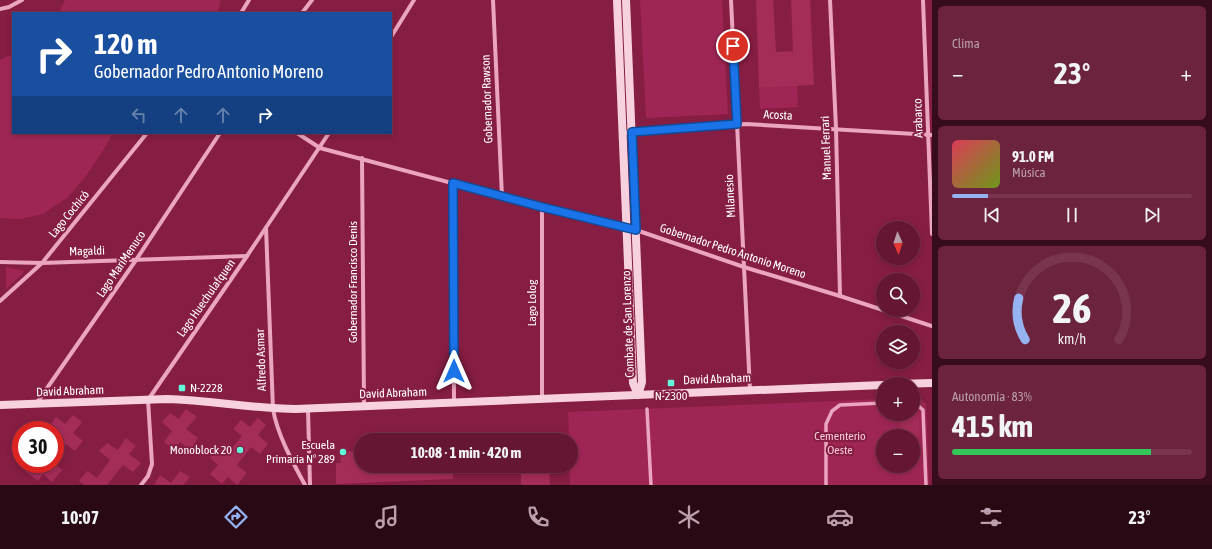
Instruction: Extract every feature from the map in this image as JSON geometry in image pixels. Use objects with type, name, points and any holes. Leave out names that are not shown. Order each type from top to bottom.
[{"type":"main road","name":"Combate de San Lorenzo","points":[[617,0],[634,383],[638,395]]},
{"type":"main road","name":"Combate de San Lorenzo","points":[[626,0],[642,382],[638,395]]},
{"type":"main road","points":[[920,383],[932,382]]},
{"type":"main road","name":"David Abraham","points":[[0,405],[194,400],[273,408],[308,409],[876,385]]},
{"type":"street","points":[[0,9],[9,7],[22,0]]},
{"type":"street","points":[[242,12],[249,0]]},
{"type":"street","points":[[303,12],[312,0]]},
{"type":"street","points":[[392,35],[414,0]]},
{"type":"street","name":"Gobernador Rawson","points":[[493,0],[502,196]]},
{"type":"street","name":"Milanesio","points":[[731,0],[750,390]]},
{"type":"street","name":"Manuel Ferrari","points":[[830,0],[836,128],[840,296]]},
{"type":"street","name":"Arabarco","points":[[924,0],[930,135],[932,234]]},
{"type":"street","name":"Acosta","points":[[623,133],[737,124],[836,128],[930,135]]},
{"type":"street","name":"Lago Cochicó","points":[[0,301],[42,263],[146,134]]},
{"type":"street","name":"Lago MariMenuco","points":[[36,404],[136,260],[219,134]]},
{"type":"street","name":"Gobernador Pedro Antonio Moreno","points":[[299,134],[320,148],[542,207],[636,230],[744,267],[932,326]]},
{"type":"street","name":"Lago Huechulafquen","points":[[148,400],[328,134]]},
{"type":"street","name":"Gobernador Francisco Denis","points":[[362,158],[364,406]]},
{"type":"street","points":[[453,183],[454,402]]},
{"type":"street","name":"Lago Lolog","points":[[542,207],[542,399]]},
{"type":"street","name":"Alfredo Asmar","points":[[266,228],[273,408],[278,426],[305,485]]},
{"type":"street","name":"Magaldi","points":[[0,262],[42,263],[247,256]]},
{"type":"street","points":[[141,485],[148,476],[152,464],[148,400]]},
{"type":"street","points":[[826,485],[826,424],[832,411],[840,406],[876,403]]},
{"type":"street","points":[[920,407],[923,410],[926,485]]},
{"type":"street","points":[[646,408],[651,485]]},
{"type":"street","points":[[308,409],[310,485]]},
{"type":"green space","points":[[65,0],[221,0],[217,12],[59,12]]},
{"type":"green space","points":[[640,0],[722,0],[728,114],[646,118]]},
{"type":"green space","points":[[12,54],[12,134],[112,134],[86,176],[67,198],[43,214],[21,219],[0,218],[0,60]]},
{"type":"green space","points":[[797,86],[798,107],[760,109],[759,88]]},
{"type":"green space","points":[[6,267],[25,271],[6,289]]},
{"type":"green space","name":"Cementerio Oeste","points":[[876,399],[876,421],[920,421],[920,399],[926,404],[929,485],[570,485],[569,473],[578,473],[578,433],[569,433],[568,412]]},
{"type":"building","points":[[756,0],[773,0],[776,52],[793,51],[791,0],[810,0],[814,85],[759,88]]},
{"type":"building","points":[[186,409],[197,417],[186,429],[198,438],[190,450],[180,442],[174,451],[164,442],[172,431],[162,422],[170,413],[179,419]]},
{"type":"building","points":[[73,415],[82,422],[73,433],[83,441],[75,451],[66,444],[64,447],[64,423],[65,424]]},
{"type":"building","points":[[56,417],[61,421],[53,421]]},
{"type":"building","name":"Monoblock 20","points":[[258,418],[266,425],[258,435],[268,444],[260,454],[251,447],[237,465],[247,473],[237,485],[228,477],[222,484],[210,474],[218,465],[210,458],[219,446],[228,453],[242,436],[233,429],[241,420],[250,427]]},
{"type":"building","points":[[900,421],[919,421],[919,429],[901,429]]},
{"type":"building","points":[[126,438],[136,446],[129,454],[141,463],[133,472],[123,465],[107,485],[84,485],[79,481],[87,471],[97,478],[110,460],[99,451],[107,443],[118,450]]},
{"type":"building","points":[[354,451],[354,473],[453,473],[453,479],[336,484],[336,463],[341,463],[340,452]]},
{"type":"building","points":[[180,471],[190,477],[183,485],[154,485],[160,475],[171,483]]},
{"type":"building","points":[[28,473],[60,473],[52,482],[43,474],[38,481]]},
{"type":"building","points":[[521,473],[549,473],[550,485],[521,485]]},
{"type":"place","name":"N-2300","points":[[671,383]]},
{"type":"place","name":"N-2228","points":[[182,388]]},
{"type":"place","name":"Monoblock 20","points":[[240,450]]},
{"type":"place","name":"Escuela Primaria N° 289","points":[[343,452]]},
{"type":"route","points":[[454,371],[453,183],[636,230],[632,132],[737,124],[733,46]]}]
